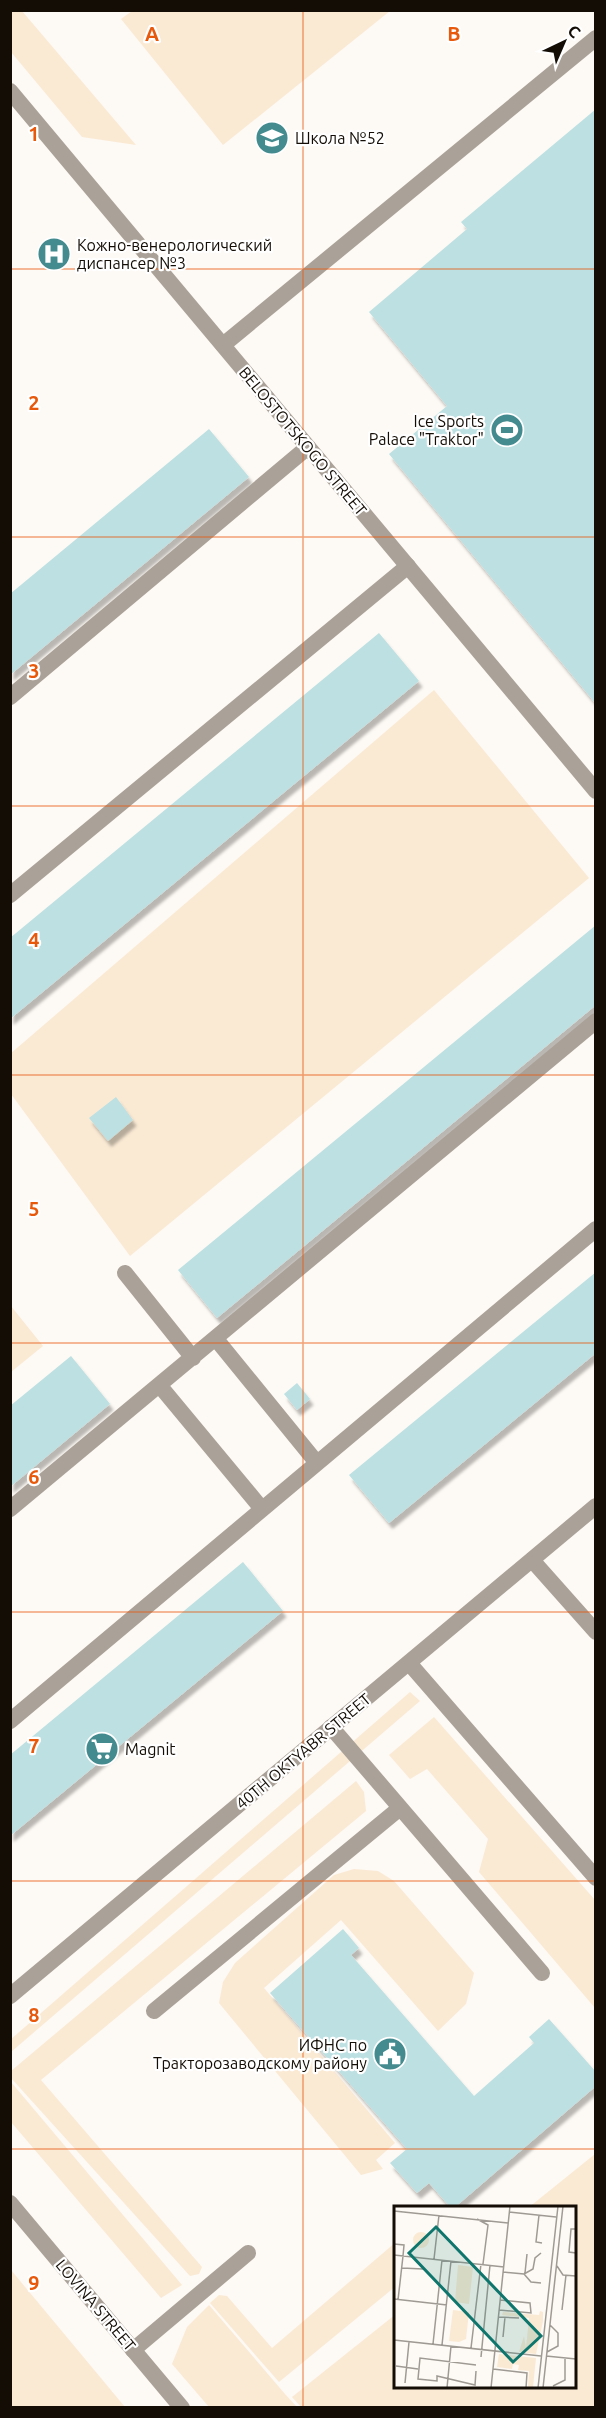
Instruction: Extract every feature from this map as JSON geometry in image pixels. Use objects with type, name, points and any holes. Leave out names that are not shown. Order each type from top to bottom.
[{"type":"street","points":[[223,345],[596,38]]},
{"type":"street","name":"BELOSTOTSKOGO STREET","points":[[10,91],[408,566],[588,774],[596,791]]},
{"type":"street","points":[[10,697],[308,447]]},
{"type":"street","points":[[10,895],[408,566]]},
{"type":"street","points":[[10,1509],[596,1021]]},
{"type":"street","points":[[10,1721],[596,1229]]},
{"type":"street","points":[[125,1273],[193,1358]]},
{"type":"street","points":[[216,1339],[317,1463]]},
{"type":"street","points":[[160,1386],[261,1509]]},
{"type":"street","name":"40TH OKTYABR STREET","points":[[10,1996],[596,1506]]},
{"type":"street","points":[[532,1560],[596,1632]]},
{"type":"street","points":[[409,1663],[596,1878]]},
{"type":"street","points":[[331,1728],[542,1973]]},
{"type":"street","points":[[154,2011],[400,1808]]},
{"type":"street","name":"LOVINA STREET","points":[[10,2203],[182,2408]]},
{"type":"street","points":[[134,2350],[248,2253]]},
{"type":"shaded area","points":[[10,11],[22,11],[136,145],[82,137],[11,52]]},
{"type":"shaded area","points":[[132,11],[390,11],[223,145],[121,19]]},
{"type":"shaded area","points":[[434,690],[589,878],[130,1256],[11,1094],[10,1054]]},
{"type":"shaded area","points":[[11,1306],[43,1346],[10,1372]]},
{"type":"shaded area","points":[[410,1692],[420,1701],[11,2052],[10,2040]]},
{"type":"shaded area","points":[[434,1717],[595,1900],[595,2008],[479,1872],[488,1839],[427,1769],[410,1779],[389,1755]]},
{"type":"shaded area","points":[[356,1781],[364,1792],[366,1811],[41,2080],[202,2267],[199,2274],[190,2276],[11,2078],[11,2071]]},
{"type":"shaded area","points":[[354,1869],[378,1871],[394,1881],[474,1973],[466,2004],[438,2031],[341,1920],[264,1988],[395,2143],[376,2160],[383,2169],[361,2175],[219,2003],[223,1982],[235,1963],[334,1875]]},
{"type":"shaded area","points":[[11,2082],[182,2285],[161,2298],[11,2122]]},
{"type":"shaded area","points":[[595,2154],[595,2406],[301,2407],[292,2397],[394,2316],[394,2388],[576,2388],[576,2206],[530,2206]]},
{"type":"shaded area","points":[[394,2244],[394,2288],[279,2382],[210,2303],[219,2295],[227,2296],[272,2348]]},
{"type":"shaded area","points":[[11,2270],[125,2407],[11,2407]]},
{"type":"shaded area","points":[[209,2305],[297,2407],[209,2407],[172,2364],[187,2327]]},
{"type":"building","name":"Ice Sports Palace \"Traktor\"","points":[[596,109],[596,704],[389,454],[447,406],[369,312],[467,229],[461,222]]},
{"type":"building","points":[[209,429],[249,477],[10,675],[10,594]]},
{"type":"building","points":[[379,633],[419,681],[10,1019],[10,938]]},
{"type":"building","points":[[596,925],[596,1005],[217,1318],[178,1270]]},
{"type":"building","points":[[116,1097],[133,1120],[108,1141],[89,1118]]},
{"type":"building","points":[[596,1272],[596,1353],[389,1523],[349,1475]]},
{"type":"building","points":[[71,1356],[110,1404],[10,1487],[10,1406]]},
{"type":"building","points":[[297,1383],[310,1399],[297,1410],[284,1394]]},
{"type":"building","points":[[243,1562],[283,1611],[10,1836],[10,1755]]},
{"type":"building","points":[[343,1929],[359,1948],[351,1955],[474,2096],[534,2043],[529,2037],[549,2019],[596,2072],[596,2086],[456,2206],[449,2206],[429,2183],[417,2193],[390,2163],[407,2149],[270,1993]]},
{"type":"place","name":"Школа №52","points":[[272,138]]},
{"type":"place","name":"Кожно-венерологический диспансер №3","points":[[54,254]]},
{"type":"place","name":"Ice Sports Palace \"Traktor\"","points":[[507,430]]},
{"type":"place","name":"Magnit","points":[[102,1749]]},
{"type":"place","name":"ИФНС по Тракторозаводскому району","points":[[390,2054]]}]
